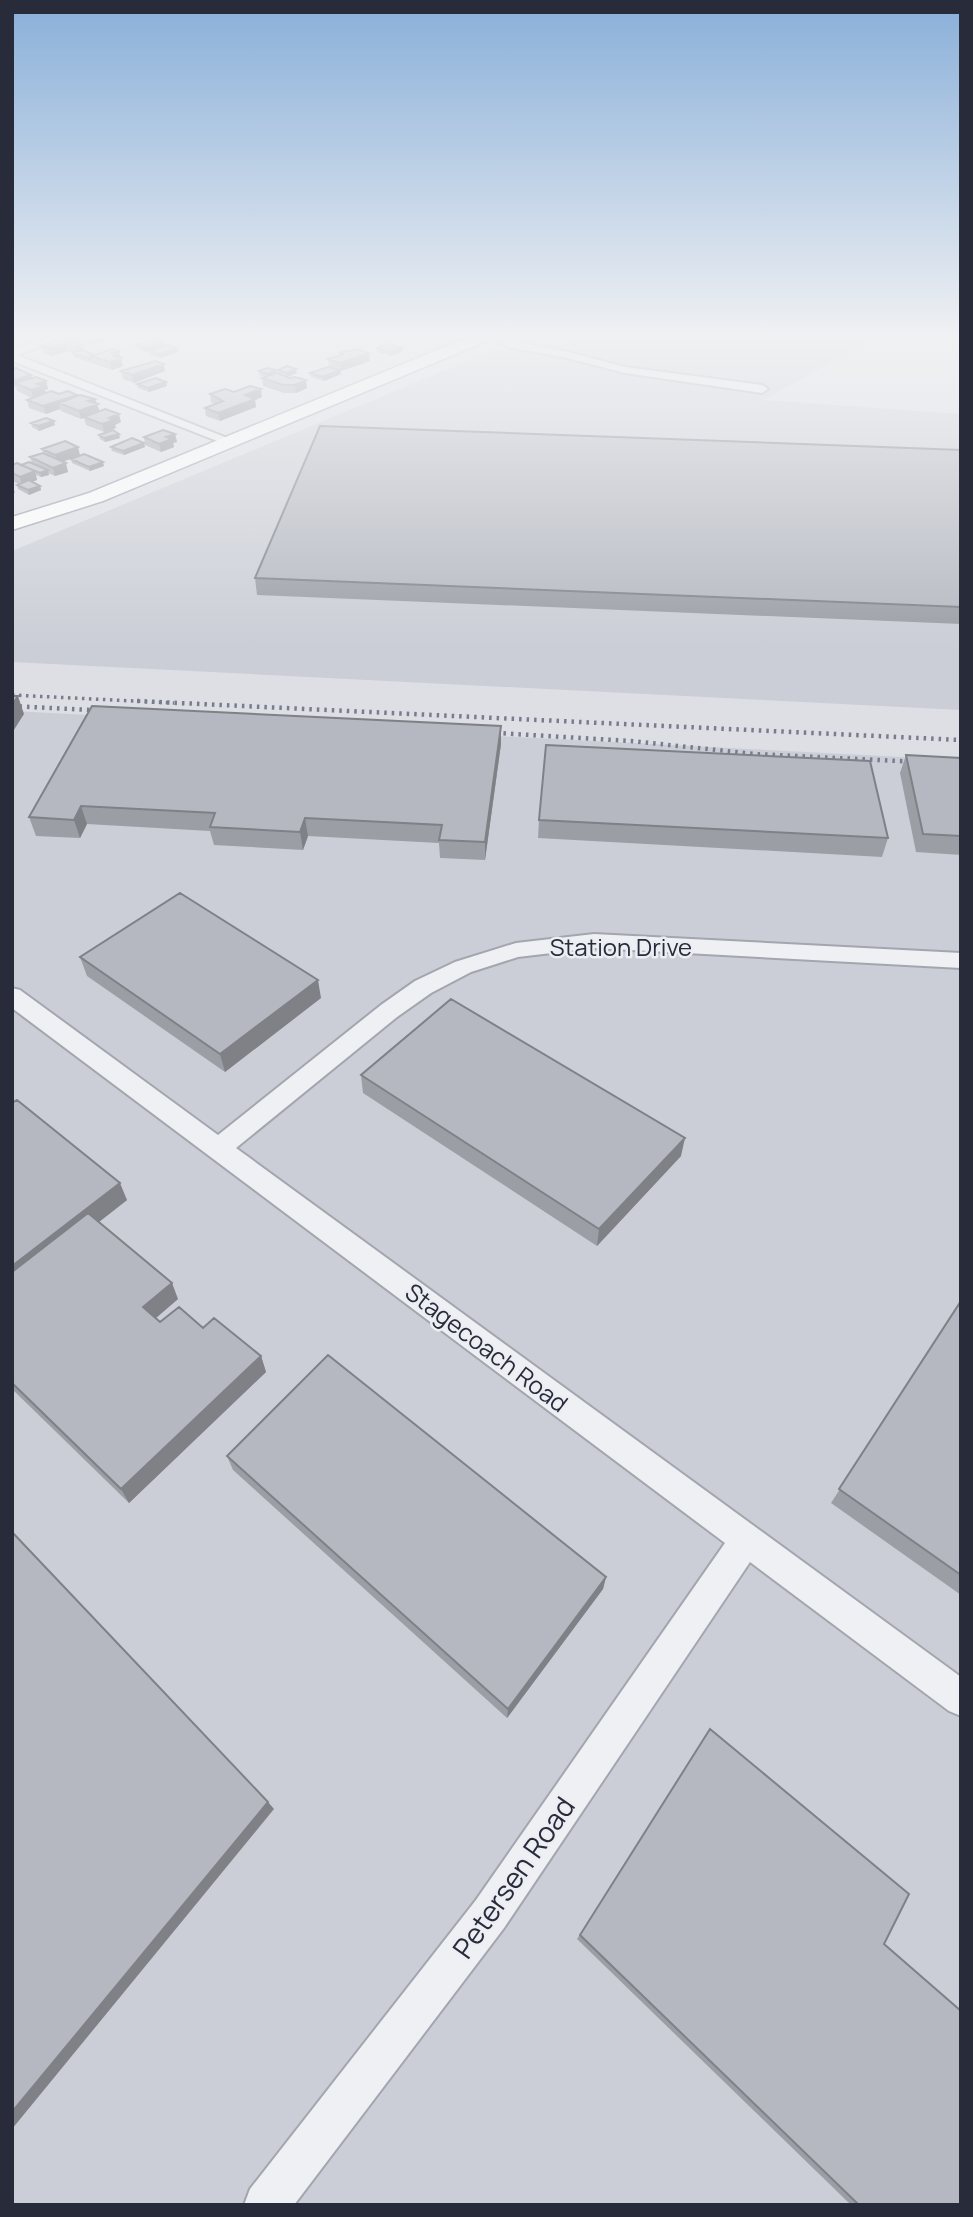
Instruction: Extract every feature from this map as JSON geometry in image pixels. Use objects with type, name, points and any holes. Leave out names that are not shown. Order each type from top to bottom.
[{"type":"main road","points":[[12,524],[96,497],[229,441]]},
{"type":"street","name":"Station Drive","points":[[219,1148],[389,1011],[423,988],[463,967],[519,949],[594,941],[961,961]]},
{"type":"street","name":"Stagecoach Road","points":[[12,996],[961,1699]]},
{"type":"street","name":"Petersen Road","points":[[267,2205],[490,1914],[746,1539]]},
{"type":"shaded area","points":[[277,440],[961,440],[961,710],[12,662],[12,551]]},
{"type":"shaded area","points":[[12,711],[961,760],[961,2205],[12,2205]]},
{"type":"building","points":[[126,440],[144,443],[123,451],[111,447]]},
{"type":"building","points":[[314,440],[706,440],[961,450],[961,607],[255,578]]},
{"type":"building","points":[[65,441],[78,447],[55,455],[42,449]]},
{"type":"building","points":[[43,453],[66,463],[53,468],[30,457]]},
{"type":"building","points":[[84,454],[103,462],[89,467],[71,459]]},
{"type":"building","points":[[29,462],[48,470],[40,473],[21,465]]},
{"type":"building","points":[[17,463],[35,471],[20,477],[12,473],[12,465]]},
{"type":"building","points":[[29,480],[40,486],[28,490],[17,485]]},
{"type":"building","points":[[92,706],[501,726],[485,842],[439,840],[442,825],[305,818],[300,832],[210,827],[215,813],[81,806],[74,820],[29,817]]},
{"type":"building","points":[[546,745],[870,761],[888,838],[539,820]]},
{"type":"building","points":[[906,755],[961,758],[961,836],[923,834]]},
{"type":"building","points":[[180,893],[318,980],[220,1054],[80,957]]},
{"type":"building","points":[[451,999],[685,1138],[599,1229],[361,1075]]},
{"type":"building","points":[[17,1100],[120,1183],[12,1266],[12,1103]]},
{"type":"building","points":[[88,1213],[172,1283],[143,1307],[160,1322],[179,1307],[203,1328],[214,1318],[261,1356],[121,1489],[12,1383],[12,1272]]},
{"type":"building","points":[[961,1301],[961,1575],[839,1489]]},
{"type":"building","points":[[328,1355],[606,1577],[508,1709],[227,1456]]},
{"type":"building","points":[[12,1532],[268,1802],[12,2112]]},
{"type":"building","points":[[710,1729],[909,1894],[884,1944],[961,2011],[961,2205],[859,2205],[580,1935]]},
{"type":"railway","points":[[12,695],[174,703]]},
{"type":"railway","points":[[137,701],[961,740]]},
{"type":"railway","points":[[12,706],[110,711]]},
{"type":"railway","points":[[481,732],[631,741],[755,754],[961,764]]}]
